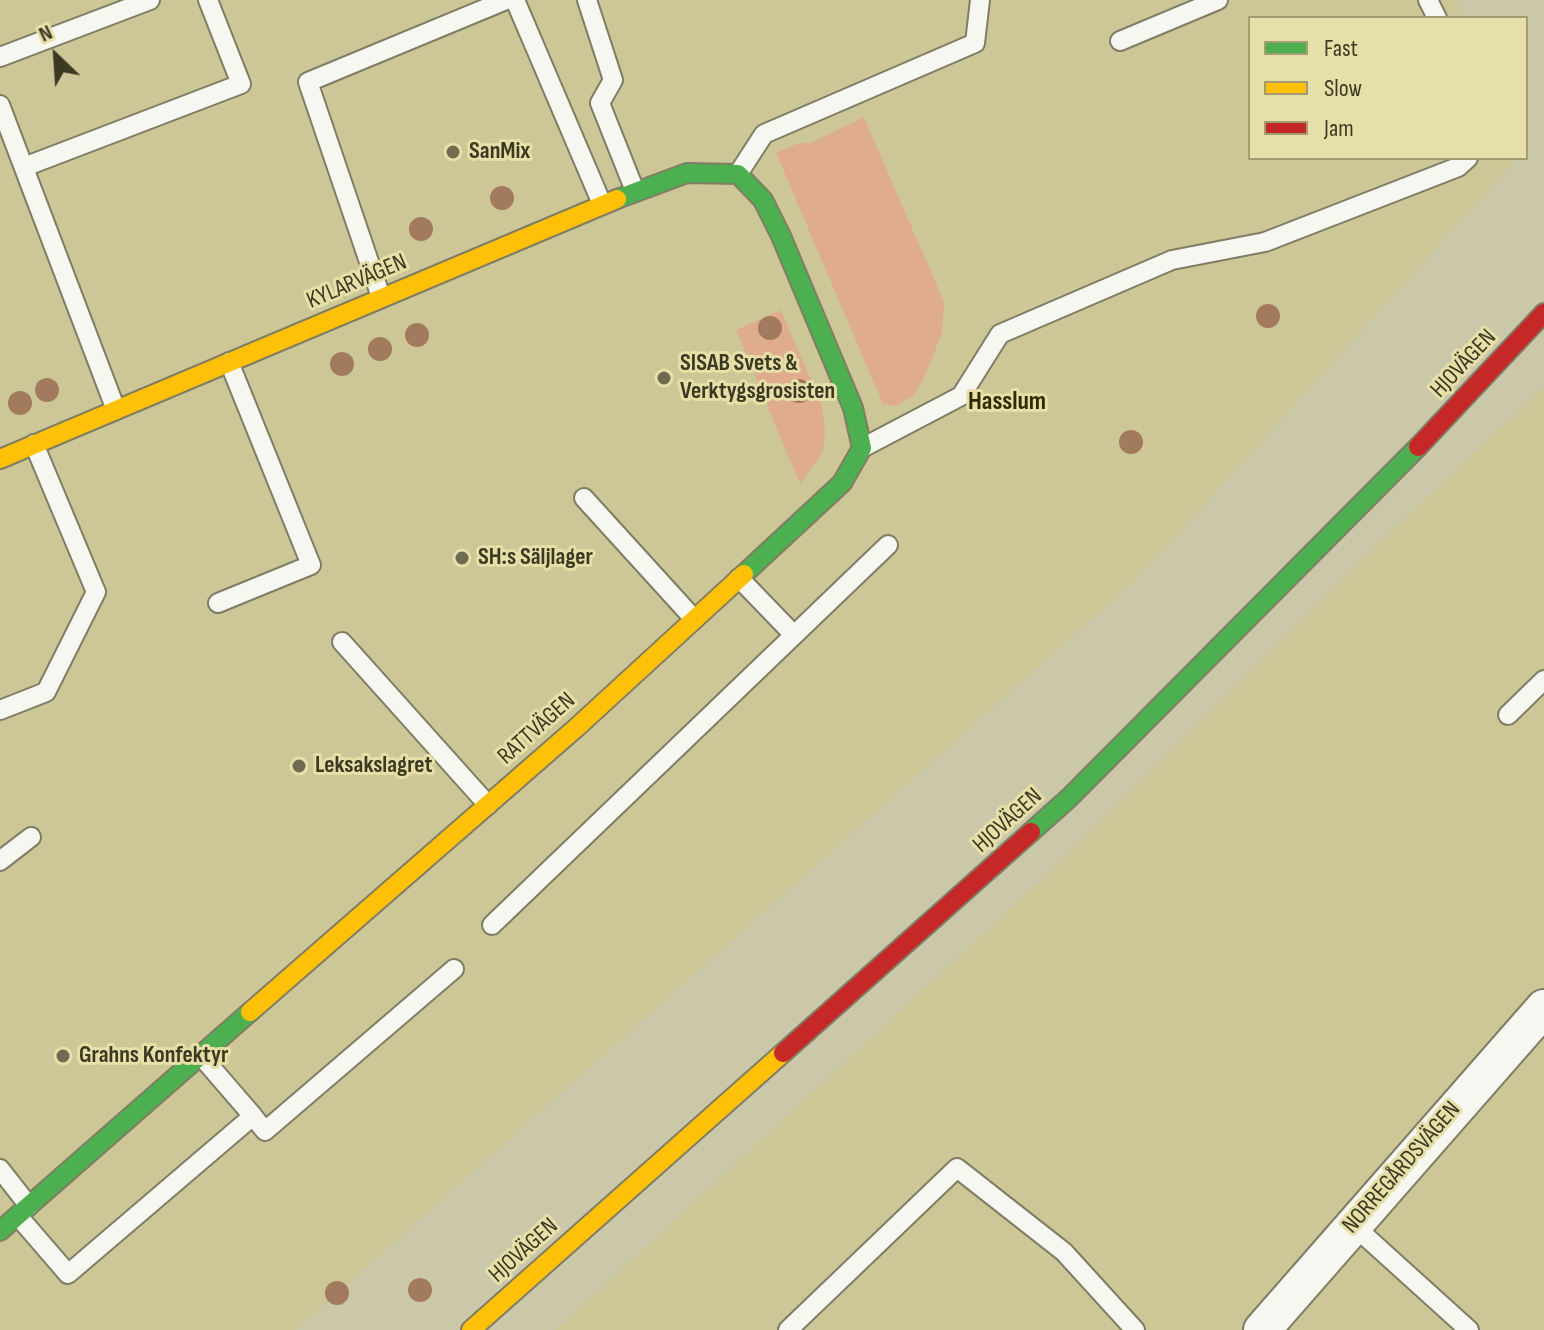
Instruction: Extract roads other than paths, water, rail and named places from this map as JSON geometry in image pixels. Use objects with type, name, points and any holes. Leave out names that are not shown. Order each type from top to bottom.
[{"type":"street","name":"KYLARVÄGEN","points":[[0,459],[635,191],[687,173],[738,174]]},
{"type":"street","points":[[738,174],[763,200],[781,236],[853,408],[862,448]]},
{"type":"street","name":"HJOVÄGEN","points":[[471,1330],[1069,798],[1445,420],[1544,313]]},
{"type":"street","name":"RATTVÄGEN","points":[[0,1231],[488,805],[694,619],[842,483],[862,448]]},
{"type":"street","name":"NORREGÅRDSVÄGEN","points":[[1262,1330],[1544,1008]]},
{"type":"lane","points":[[0,57],[150,0]]},
{"type":"lane","points":[[24,167],[241,84],[208,0]]},
{"type":"lane","points":[[381,297],[308,82],[506,0]]},
{"type":"lane","points":[[515,0],[602,204]]},
{"type":"lane","points":[[587,0],[613,80],[600,103],[635,191]]},
{"type":"lane","points":[[738,174],[764,134],[975,43],[980,0]]},
{"type":"lane","points":[[1120,41],[1218,0]]},
{"type":"lane","points":[[0,105],[116,410]]},
{"type":"lane","points":[[862,448],[961,396],[1000,334],[1172,260],[1265,242],[1458,167],[1466,160]]},
{"type":"lane","points":[[218,603],[311,565],[229,362]]},
{"type":"lane","points":[[0,710],[46,692],[96,592],[34,444]]},
{"type":"lane","points":[[584,498],[694,619]]},
{"type":"lane","points":[[492,925],[888,545]]},
{"type":"lane","points":[[739,578],[794,635]]},
{"type":"lane","points":[[342,642],[488,805]]},
{"type":"lane","points":[[1508,715],[1544,680]]},
{"type":"lane","points":[[0,861],[31,837]]},
{"type":"lane","points":[[202,1057],[265,1131],[454,969]]},
{"type":"lane","points":[[0,1169],[23,1211],[68,1274],[253,1116]]},
{"type":"lane","points":[[788,1330],[957,1168],[1064,1252],[1135,1330]]},
{"type":"lane","points":[[1353,1225],[1469,1330]]},
{"type":"place","name":"SanMix","points":[[453,152]]},
{"type":"place","name":"SISAB Svets & Verktygsgrosisten","points":[[664,378]]},
{"type":"place","name":"SH:s Säljlager","points":[[462,558]]},
{"type":"place","name":"Leksakslagret","points":[[299,766]]},
{"type":"place","name":"Grahns Konfektyr","points":[[63,1056]]},
{"type":"district","name":"Hasslum","points":[[1007,402]]}]
